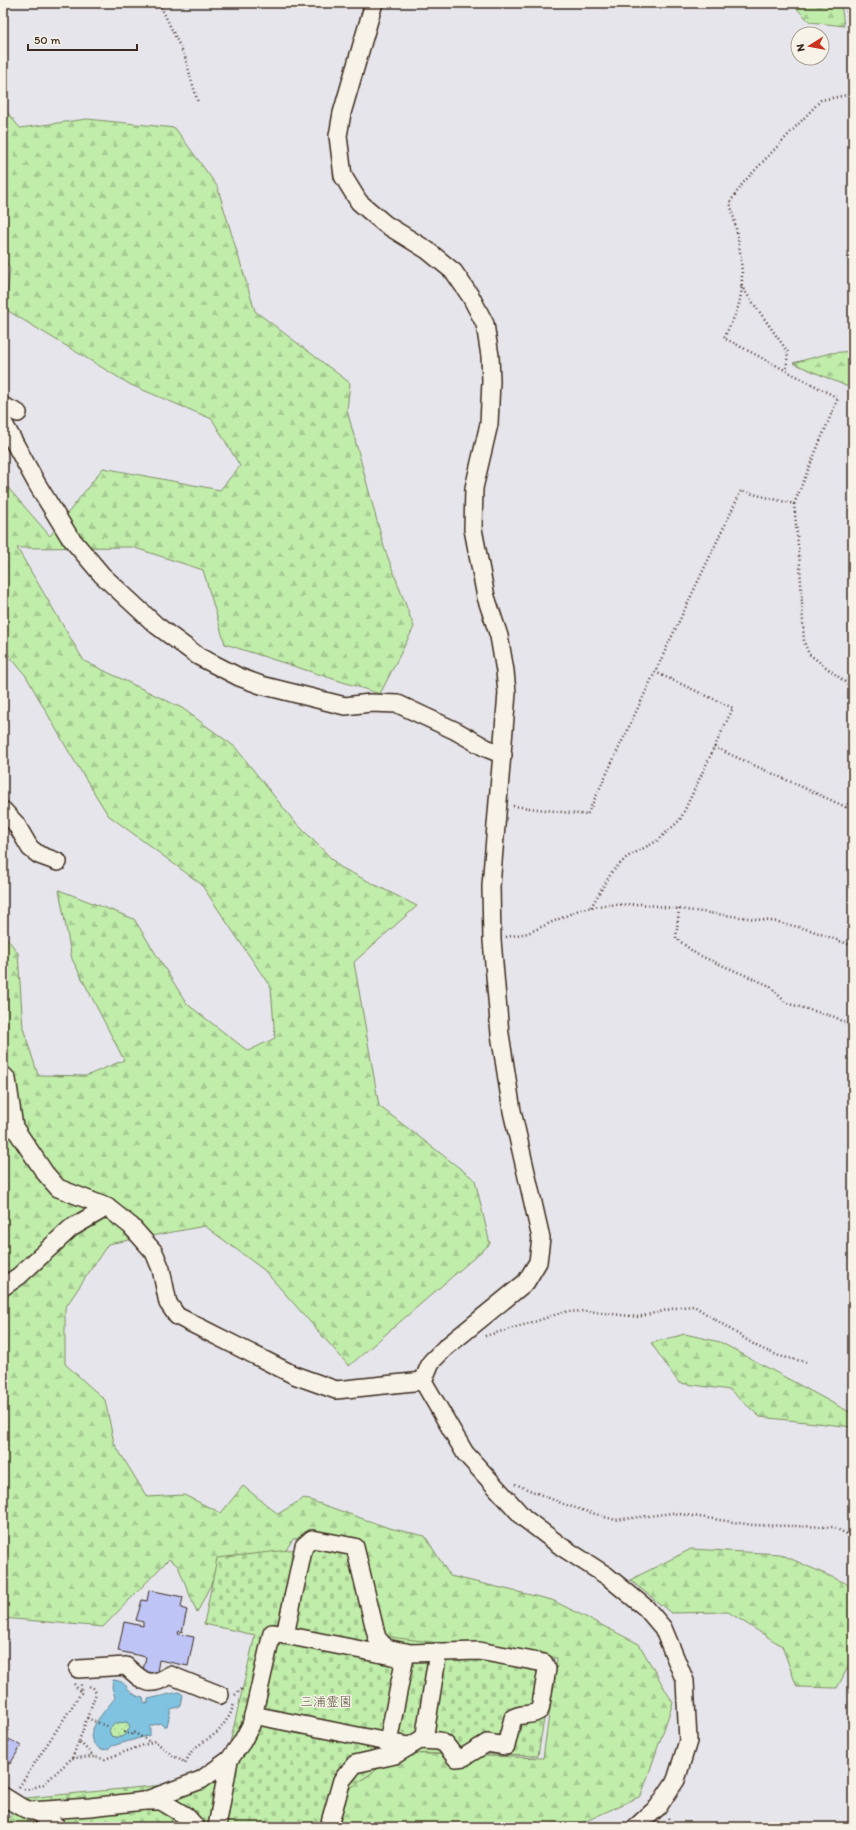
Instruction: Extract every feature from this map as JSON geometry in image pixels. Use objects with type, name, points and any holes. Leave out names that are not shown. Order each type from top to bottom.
[{"type":"street","points":[[374,3],[342,113],[338,136],[343,176],[359,202],[385,224],[427,250],[454,272],[471,297],[485,324],[490,356],[491,381],[489,424],[474,488],[473,529],[486,597],[499,636],[506,671],[507,693],[503,755],[491,886],[492,940],[500,1034],[512,1111],[541,1238],[538,1262],[526,1282],[475,1322],[431,1362],[423,1381]]},
{"type":"street","points":[[3,406],[18,413]]},
{"type":"street","points":[[3,422],[36,484],[69,536],[102,575],[156,625],[198,656],[239,677],[261,685],[345,706],[370,703],[398,704],[456,730],[486,748],[503,755]]},
{"type":"street","points":[[3,810],[16,824],[30,848],[39,855],[58,862]]},
{"type":"street","points":[[3,1075],[7,1080],[14,1127],[45,1173],[58,1188],[107,1207],[131,1226],[154,1252],[161,1269],[168,1303],[177,1316],[294,1375],[336,1390],[423,1381]]},
{"type":"street","points":[[3,1287],[19,1276],[71,1228],[107,1207]]},
{"type":"street","points":[[423,1381],[465,1453],[494,1483],[524,1518],[562,1547],[607,1576],[646,1608],[663,1628],[685,1682],[688,1740],[676,1780],[658,1807],[636,1827]]},
{"type":"street","points":[[285,1635],[304,1546],[312,1538],[355,1547],[377,1638],[386,1648],[406,1655]]},
{"type":"street","points":[[144,1801],[201,1780],[229,1760],[242,1742],[251,1724],[253,1715],[259,1688],[272,1632],[406,1655],[438,1652],[479,1652],[544,1663],[547,1674],[540,1710],[534,1715],[520,1714],[513,1718],[506,1746],[486,1743],[464,1757],[456,1758],[445,1744],[439,1741],[416,1743],[388,1742],[253,1715]]},
{"type":"street","points":[[331,1827],[330,1822],[342,1780],[354,1764],[395,1755],[416,1743],[438,1652]]},
{"type":"street","points":[[388,1742],[406,1655]]},
{"type":"street","points":[[76,1676],[126,1666],[143,1681],[159,1682],[170,1674],[228,1695]]},
{"type":"street","points":[[217,1827],[229,1760]]},
{"type":"street","points":[[8,1790],[19,1806],[36,1811],[144,1801],[161,1801],[186,1816],[196,1827]]},
{"type":"street","points":[[36,1811],[57,1827]]},
{"type":"path","points":[[161,3],[161,7],[185,57],[198,103]]},
{"type":"path","points":[[847,3],[847,13],[853,31]]},
{"type":"path","points":[[853,94],[821,100],[743,183],[730,202],[740,248],[741,286],[739,304],[724,338],[838,398],[794,504],[800,565],[804,642],[809,654],[853,688]]},
{"type":"path","points":[[741,286],[788,352],[786,370]]},
{"type":"path","points":[[498,804],[587,815],[741,491],[794,504]]},
{"type":"path","points":[[591,907],[612,872],[627,857],[657,841],[680,820],[733,708],[655,672]]},
{"type":"path","points":[[714,747],[846,807],[853,795]]},
{"type":"path","points":[[492,940],[528,933],[581,909],[605,904],[641,904],[778,922],[810,930],[853,946]]},
{"type":"path","points":[[679,909],[676,938],[696,954],[770,986],[786,1003],[835,1017],[853,1027]]},
{"type":"path","points":[[480,1338],[563,1312],[587,1311],[638,1318],[680,1307],[694,1306],[758,1347],[779,1356],[806,1362]]},
{"type":"path","points":[[494,1483],[511,1482],[566,1505],[616,1520],[673,1513],[753,1524],[833,1527],[853,1537]]},
{"type":"path","points":[[76,1676],[81,1693]]},
{"type":"path","points":[[8,1790],[19,1787],[27,1790],[44,1784],[72,1758],[96,1693],[93,1688],[81,1682],[81,1693],[19,1787]]},
{"type":"path","points":[[72,1758],[94,1757],[105,1760],[155,1741],[174,1757],[179,1758],[185,1763],[193,1749],[218,1732],[230,1715],[228,1695],[246,1685],[259,1688]]},
{"type":"path","points":[[87,1718],[108,1727]]},
{"type":"path","points":[[124,1732],[131,1736],[133,1732],[150,1743]]},
{"type":"path","points":[[79,1741],[94,1757]]},
{"type":"green space","points":[[791,3],[841,3],[844,26],[810,22]]},
{"type":"green space","points":[[3,107],[20,128],[87,119],[175,128],[217,186],[255,311],[350,383],[347,410],[384,547],[414,627],[380,694],[225,644],[203,570],[132,547],[17,548],[84,661],[182,708],[235,747],[293,820],[340,867],[417,906],[354,962],[379,1106],[475,1180],[490,1244],[349,1366],[264,1270],[205,1226],[108,1244],[65,1308],[65,1364],[105,1400],[114,1443],[147,1497],[184,1495],[221,1513],[243,1486],[278,1514],[304,1498],[389,1528],[425,1536],[450,1576],[552,1600],[639,1644],[673,1703],[641,1796],[573,1827],[339,1827],[346,1791],[400,1753],[543,1758],[557,1658],[382,1639],[342,1538],[293,1539],[272,1572],[218,1569],[197,1613],[178,1566],[169,1559],[103,1627],[3,1618],[3,933],[18,953],[23,1028],[38,1075],[86,1076],[124,1060],[72,959],[59,890],[134,919],[187,1004],[248,1051],[275,1038],[271,988],[201,884],[108,815],[69,752],[26,676],[3,648],[3,482],[50,536],[103,468],[220,490],[240,466],[212,419],[131,385],[5,309],[10,269],[3,256]]},
{"type":"green space","points":[[853,351],[853,389],[793,363],[830,353]]},
{"type":"green space","points":[[685,1334],[720,1342],[853,1414],[853,1427],[760,1417],[730,1390],[679,1383],[651,1343]]},
{"type":"green space","name":"三浦霊園","points":[[343,1544],[371,1587],[382,1636],[554,1657],[538,1756],[400,1753],[346,1791],[339,1827],[3,1827],[3,1825],[26,1798],[185,1783],[226,1760],[255,1635],[204,1624],[217,1558]]},
{"type":"green space","points":[[691,1549],[780,1554],[850,1585],[853,1591],[853,1658],[837,1688],[797,1687],[782,1646],[728,1612],[671,1613],[630,1580]]},
{"type":"green space","points":[[127,1722],[130,1726],[127,1732],[121,1737],[111,1736],[109,1730],[115,1723]]},
{"type":"water","points":[[113,1680],[123,1683],[135,1695],[143,1698],[144,1703],[148,1703],[148,1699],[179,1692],[183,1695],[181,1706],[171,1709],[167,1726],[163,1726],[160,1723],[150,1726],[150,1735],[112,1746],[109,1749],[101,1750],[93,1743],[91,1735],[95,1724],[115,1698],[112,1687]],"holes":[[[127,1722],[130,1726],[125,1735],[117,1738],[111,1736],[109,1730],[115,1723]]]},
{"type":"building","points":[[149,1590],[183,1597],[181,1608],[187,1610],[182,1632],[179,1631],[178,1634],[194,1637],[188,1666],[159,1660],[156,1678],[142,1675],[146,1657],[118,1651],[124,1622],[143,1626],[143,1622],[136,1620],[142,1600],[147,1601]]},
{"type":"building","points":[[9,1739],[21,1746],[10,1764],[3,1759],[3,1749]]}]
